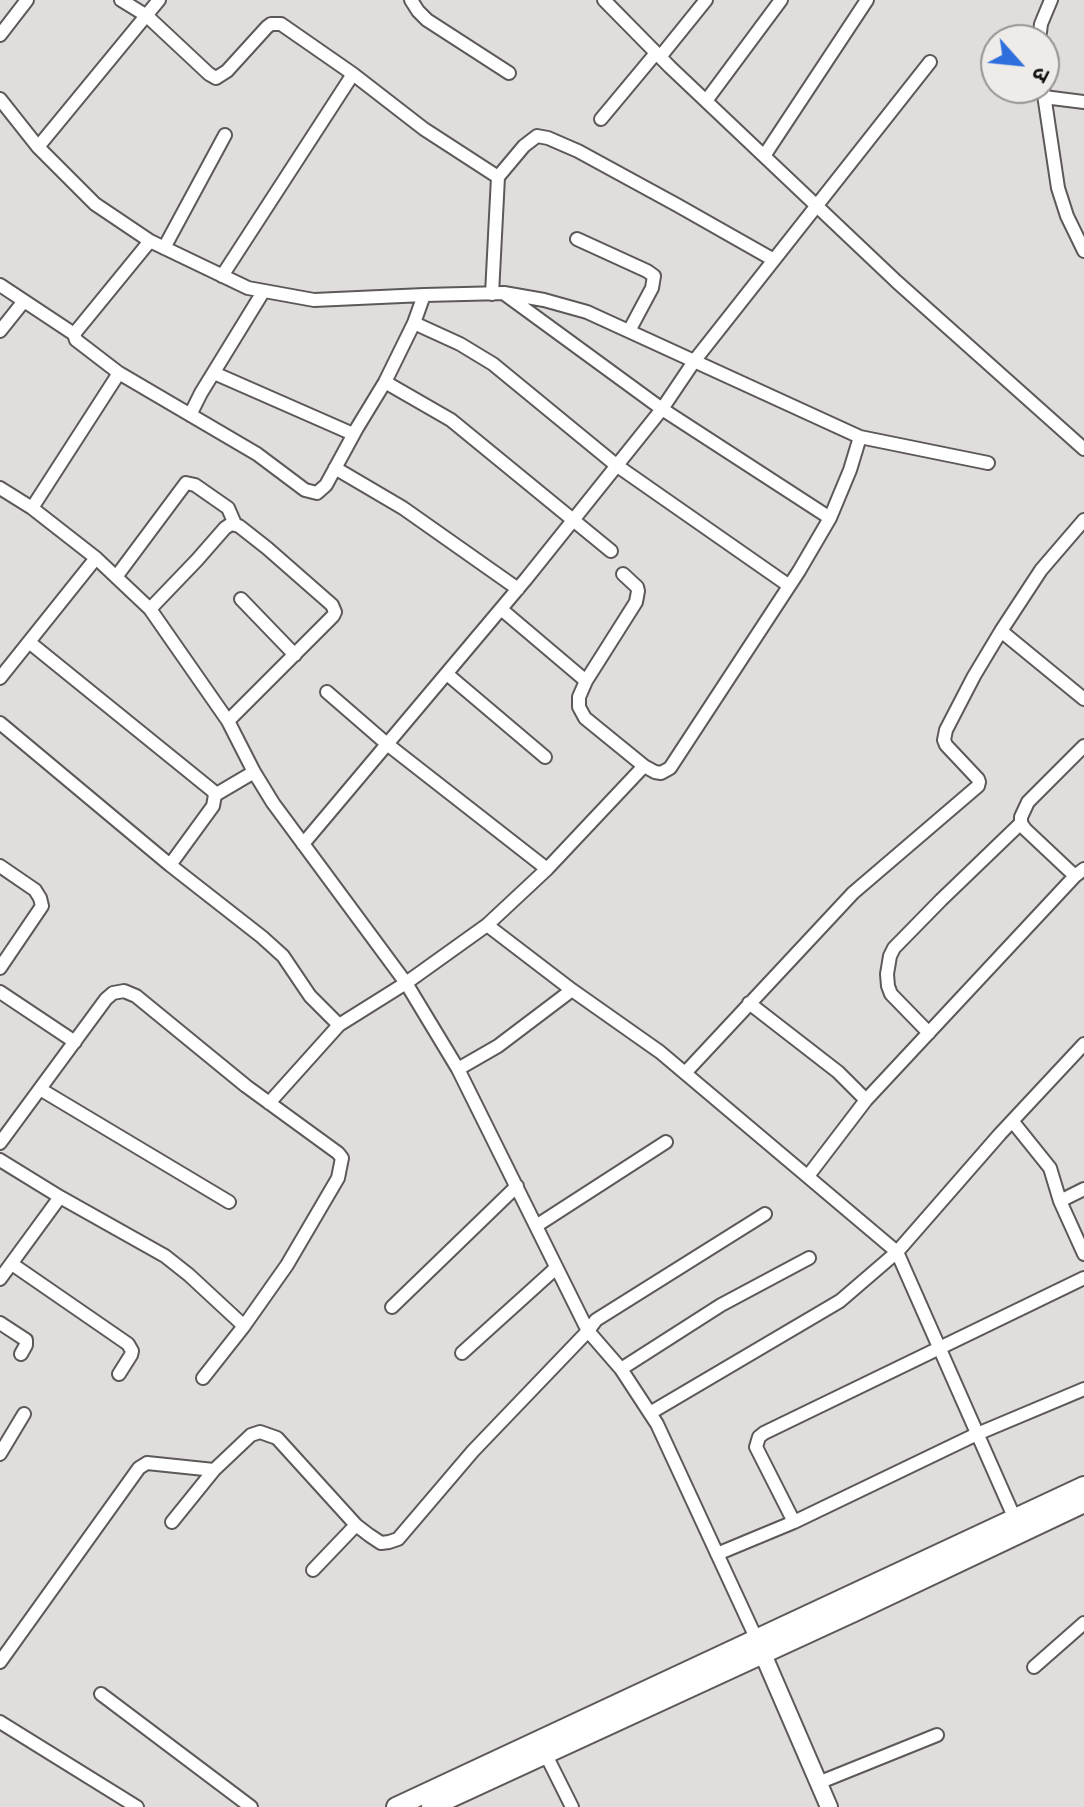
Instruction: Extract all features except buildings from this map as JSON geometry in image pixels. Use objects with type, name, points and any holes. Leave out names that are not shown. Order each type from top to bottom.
[{"type":"main road","points":[[760,1647],[1084,1486]]},
{"type":"main road","points":[[396,1807],[543,1747],[1084,1503]]},
{"type":"main road","points":[[431,1807],[543,1747]]},
{"type":"street","points":[[0,35],[27,0]]},
{"type":"street","points":[[121,0],[147,16],[216,78],[227,71],[267,27],[276,23],[285,27],[424,129],[498,177]]},
{"type":"street","points":[[38,147],[159,0]]},
{"type":"street","points":[[411,0],[427,20],[509,73]]},
{"type":"street","points":[[604,0],[706,101],[909,292],[1084,449]]},
{"type":"street","points":[[601,119],[706,0]]},
{"type":"street","points":[[706,101],[781,0]]},
{"type":"street","points":[[764,156],[867,0]]},
{"type":"street","points":[[1041,24],[1051,0]]},
{"type":"street","points":[[303,844],[573,521],[662,409],[695,360],[930,62]]},
{"type":"street","points":[[222,276],[353,74]]},
{"type":"street","points":[[1060,96],[1084,102]]},
{"type":"street","points":[[0,99],[38,147],[95,204],[150,241],[248,288],[324,300],[498,294],[544,300],[575,308],[629,331],[860,437],[988,463]]},
{"type":"street","points":[[1045,104],[1058,188],[1084,251]]},
{"type":"street","points":[[164,248],[225,135]]},
{"type":"street","points":[[498,294],[498,177],[524,146],[537,136],[578,151],[774,260]]},
{"type":"street","points":[[577,239],[654,276],[655,284],[629,331]]},
{"type":"street","points":[[74,334],[150,241]]},
{"type":"street","points":[[0,285],[74,334],[76,340],[119,373],[257,454],[311,493],[322,489],[385,382],[424,295]]},
{"type":"street","points":[[190,415],[263,292]]},
{"type":"street","points":[[498,294],[662,409],[830,518]]},
{"type":"street","points":[[0,331],[24,301]]},
{"type":"street","points":[[414,323],[460,344],[493,364],[616,465],[788,585]]},
{"type":"street","points":[[32,508],[119,373]]},
{"type":"street","points":[[214,373],[353,434]]},
{"type":"street","points":[[385,382],[451,420],[611,551]]},
{"type":"street","points":[[623,574],[637,587],[636,602],[586,681],[578,702],[581,713],[644,766],[661,773],[670,768],[830,518],[860,437]]},
{"type":"street","points":[[335,468],[403,508],[518,589]]},
{"type":"street","points":[[116,577],[186,483],[195,485],[228,508],[235,524],[267,548],[334,608],[333,616],[228,721]]},
{"type":"street","points":[[0,488],[32,508],[96,558],[150,609],[228,721],[273,803],[406,983],[458,1069],[588,1331],[621,1369],[657,1424],[760,1647],[829,1807]]},
{"type":"street","points":[[685,1073],[853,893],[978,786],[978,779],[946,745],[944,736],[1001,631],[1041,570],[1084,520]]},
{"type":"street","points":[[150,609],[228,525],[235,524]]},
{"type":"street","points":[[0,678],[96,558]]},
{"type":"street","points":[[241,599],[295,655]]},
{"type":"street","points":[[501,609],[586,681]]},
{"type":"street","points":[[1001,631],[1084,699]]},
{"type":"street","points":[[29,642],[213,791],[213,806],[170,865]]},
{"type":"street","points":[[447,674],[545,757]]},
{"type":"street","points":[[327,692],[387,744],[547,869]]},
{"type":"street","points":[[0,723],[170,865],[262,937],[283,956],[310,996],[339,1025]]},
{"type":"street","points":[[929,1033],[891,994],[887,974],[894,948],[1021,823],[1022,810],[1028,802],[1084,746]]},
{"type":"street","points":[[269,1103],[339,1025],[406,983],[487,925],[547,869],[644,766]]},
{"type":"street","points":[[215,795],[254,772]]},
{"type":"street","points":[[808,1176],[866,1100],[1079,873],[1031,836],[1021,823]]},
{"type":"street","points":[[0,866],[35,890],[42,906],[0,968]]},
{"type":"street","points":[[487,925],[660,1052],[897,1252],[1015,1519]]},
{"type":"street","points":[[458,1069],[498,1046],[572,990]]},
{"type":"street","points":[[0,1143],[106,999],[113,993],[124,991],[136,996],[269,1103],[338,1153],[342,1158],[338,1178],[287,1265],[203,1378]]},
{"type":"street","points":[[0,992],[75,1042]]},
{"type":"street","points":[[749,1003],[838,1072],[866,1100]]},
{"type":"street","points":[[650,1413],[840,1301],[897,1252],[1084,1044]]},
{"type":"street","points":[[40,1089],[229,1202]]},
{"type":"street","points":[[1013,1122],[1050,1168],[1060,1201],[1084,1254]]},
{"type":"street","points":[[536,1226],[666,1142]]},
{"type":"street","points":[[0,1160],[165,1256],[244,1326]]},
{"type":"street","points":[[392,1307],[517,1186]]},
{"type":"street","points":[[1060,1201],[1084,1189]]},
{"type":"street","points":[[0,1279],[60,1197]]},
{"type":"street","points":[[172,1522],[214,1470],[251,1435],[260,1432],[277,1438],[356,1525],[381,1543],[398,1539],[473,1451],[596,1320],[765,1214]]},
{"type":"street","points":[[621,1369],[721,1305],[809,1258]]},
{"type":"street","points":[[12,1264],[128,1344],[131,1355],[119,1374]]},
{"type":"street","points":[[462,1353],[556,1268]]},
{"type":"street","points":[[794,1522],[756,1447],[759,1437],[1084,1278]]},
{"type":"street","points":[[0,1323],[26,1340],[21,1354]]},
{"type":"street","points":[[717,1554],[794,1522],[977,1434],[1084,1389]]},
{"type":"street","points":[[0,1454],[24,1414]]},
{"type":"street","points":[[0,1662],[139,1468],[147,1463],[214,1470]]},
{"type":"street","points":[[313,1570],[356,1525]]},
{"type":"street","points":[[1034,1667],[1084,1623]]},
{"type":"street","points":[[101,1694],[251,1807]]},
{"type":"street","points":[[0,1722],[137,1807]]},
{"type":"street","points":[[818,1783],[937,1735]]},
{"type":"street","points":[[543,1747],[572,1807]]}]
